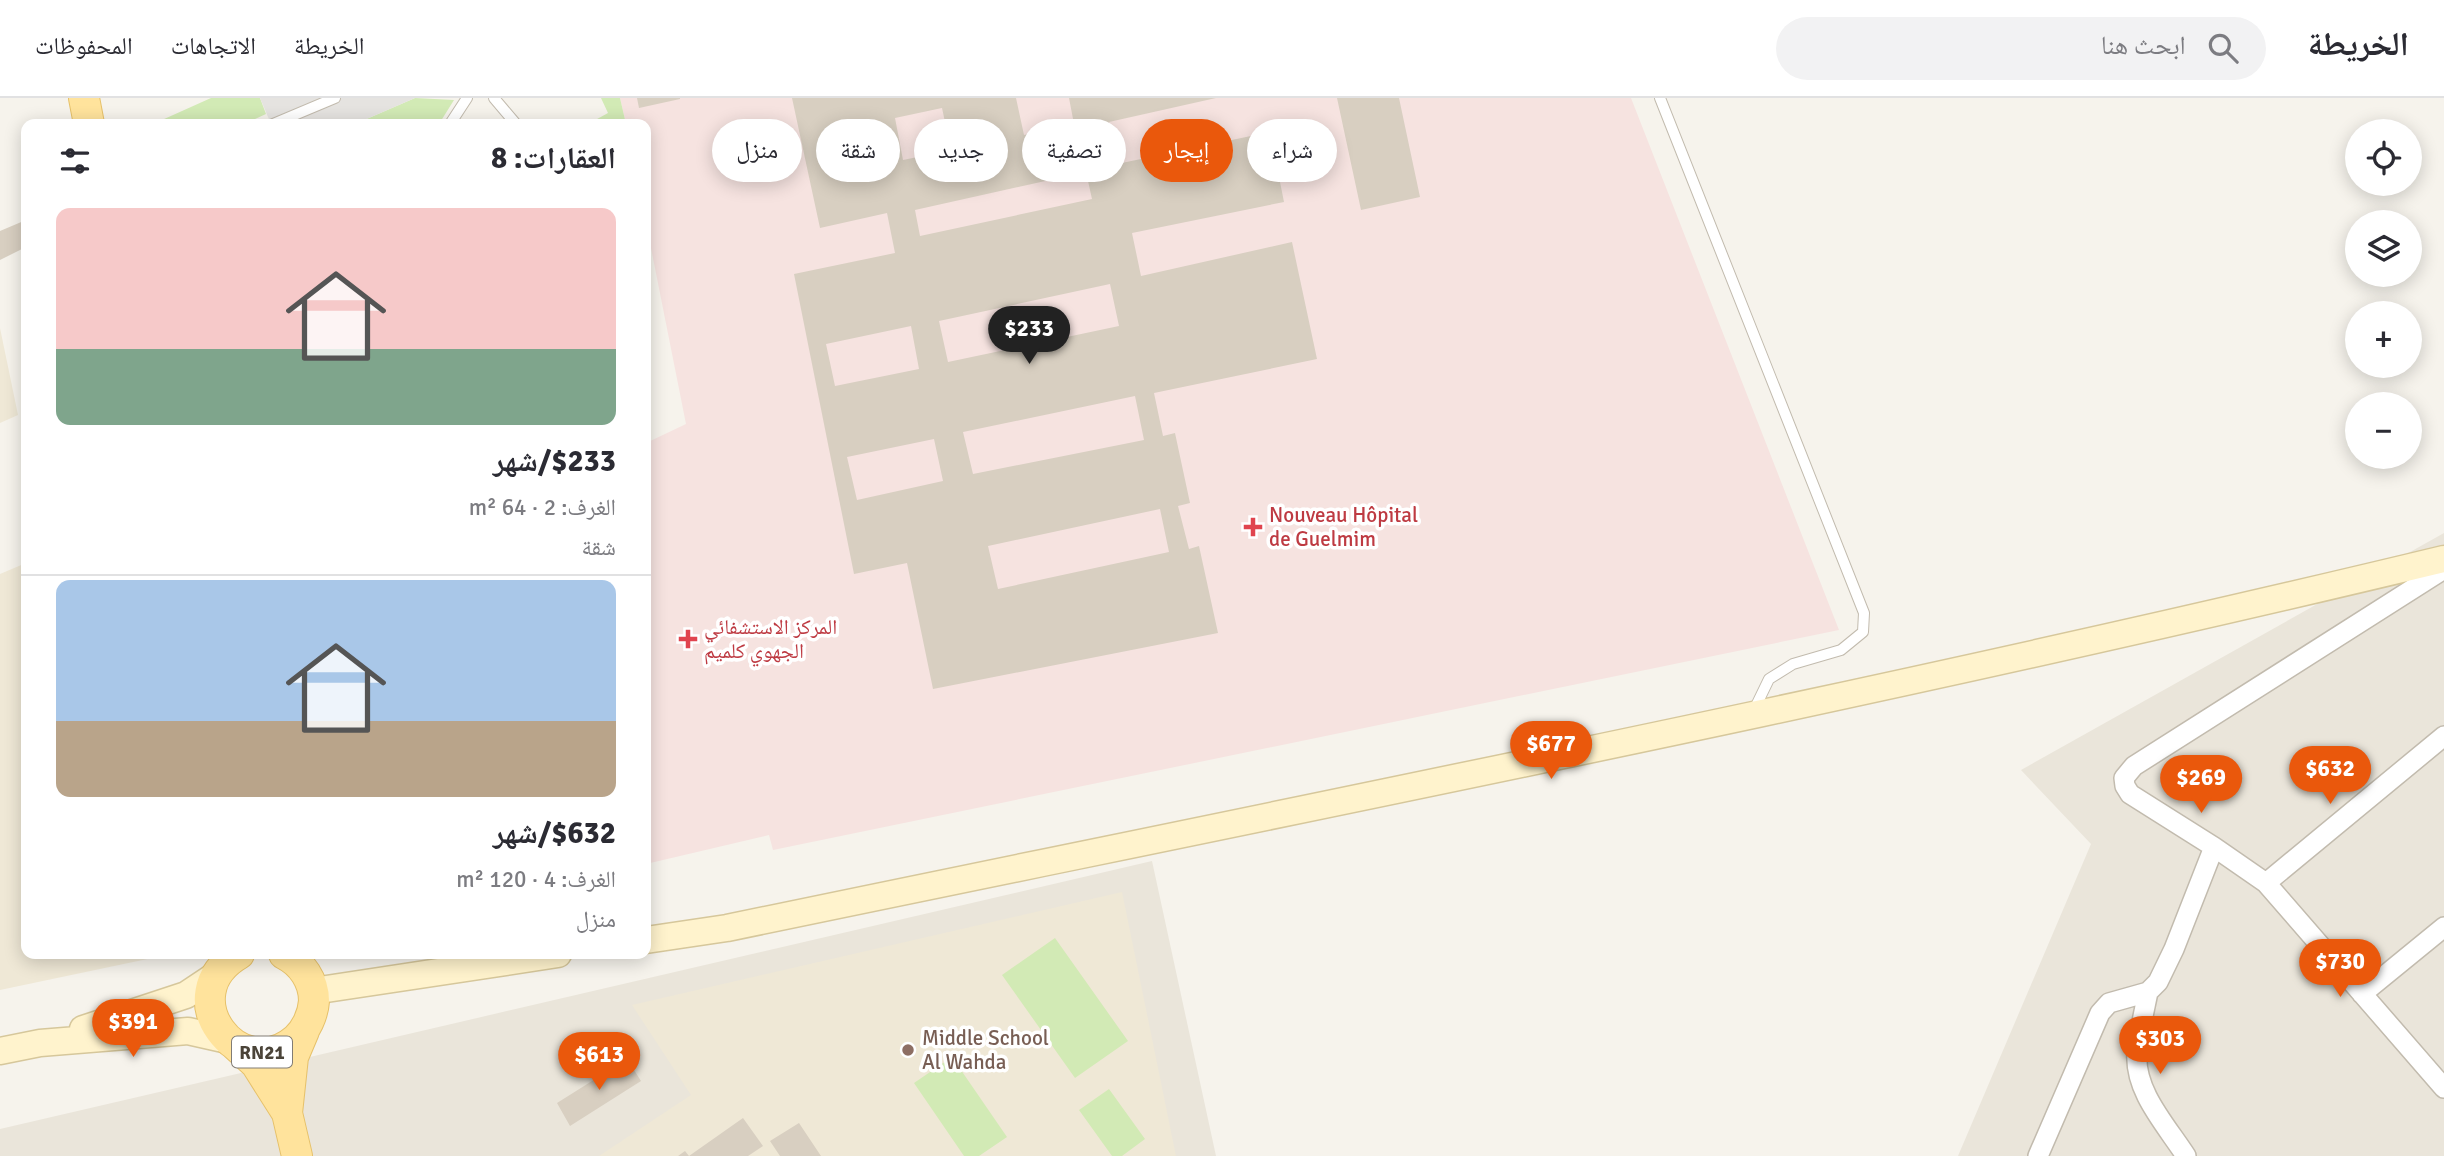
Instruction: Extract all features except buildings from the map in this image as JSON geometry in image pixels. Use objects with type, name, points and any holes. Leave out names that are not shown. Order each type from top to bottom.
[{"type":"main road","points":[[84,98],[88,119]]},
{"type":"main road","points":[[291,959],[305,972],[313,991]]},
{"type":"main road","name":"RN21","points":[[226,962],[211,988],[209,1002],[212,1016],[218,1029],[256,1064],[287,1112]]},
{"type":"main road","name":"RN21","points":[[297,1156],[287,1112],[293,1057],[312,1011],[313,991]]},
{"type":"main road","name":"RN21","points":[[231,1042],[253,1051],[272,1051],[290,1044],[303,1031]]},
{"type":"street","points":[[651,939],[727,928],[1752,715],[2444,559]]},
{"type":"street","points":[[2444,569],[2134,766],[2124,778],[2130,794],[2214,846],[2266,883],[2444,1088]]},
{"type":"street","points":[[2266,883],[2444,736]]},
{"type":"street","points":[[2038,1156],[2100,1013],[2109,1003],[2148,992],[2158,982],[2174,950],[2214,846]]},
{"type":"street","points":[[2362,994],[2444,927]]},
{"type":"street","points":[[313,991],[525,959]]},
{"type":"street","points":[[40,1043],[186,995],[226,962]]},
{"type":"street","points":[[2148,992],[2137,1053],[2139,1077],[2143,1090],[2186,1156]]},
{"type":"street","points":[[0,1051],[40,1043],[188,1031],[231,1042]]},
{"type":"lane","points":[[285,119],[335,98]]},
{"type":"lane","points":[[453,119],[467,98]]},
{"type":"lane","points":[[494,98],[512,119]]},
{"type":"lane","points":[[1660,98],[1864,613],[1863,632],[1841,650],[1793,664],[1769,679],[1752,715]]},
{"type":"shaded area","points":[[260,98],[415,98],[367,119],[269,119]]},
{"type":"shaded area","name":"Nouveau Hôpital de Guelmim","points":[[620,98],[1631,98],[1839,630],[773,850],[769,835],[651,863],[651,441],[686,424],[651,248],[651,119],[625,119]]},
{"type":"shaded area","points":[[0,328],[18,415],[0,423]]},
{"type":"shaded area","points":[[2444,533],[2444,1156],[1958,1156],[2091,844],[2021,770]]},
{"type":"shaded area","points":[[21,565],[21,959],[147,959],[0,990],[0,574]]},
{"type":"shaded area","points":[[1152,861],[1216,1156],[0,1156],[0,1129]]},
{"type":"shaded area","name":"Middle School Al Wahda","points":[[1122,892],[1176,1156],[599,1156],[691,1095],[632,1005]]},
{"type":"green space","points":[[211,98],[260,98],[266,114],[255,119],[164,119]]},
{"type":"green space","points":[[415,98],[454,100],[442,119],[367,119]]},
{"type":"green space","points":[[601,98],[620,98],[625,119],[597,119],[608,113]]},
{"type":"green space","points":[[1055,938],[1128,1041],[1075,1078],[1002,975]]},
{"type":"green space","points":[[952,1057],[1007,1137],[979,1156],[964,1156],[914,1083]]},
{"type":"green space","points":[[1109,1089],[1145,1139],[1122,1156],[1112,1156],[1079,1110]]},
{"type":"place","name":"Nouveau Hôpital de Guelmim","points":[[1253,527]]},
{"type":"place","name":"المركز الاستشفائي الجهوي كلميم","points":[[688,639]]},
{"type":"place","name":"Middle School Al Wahda","points":[[908,1050]]}]
